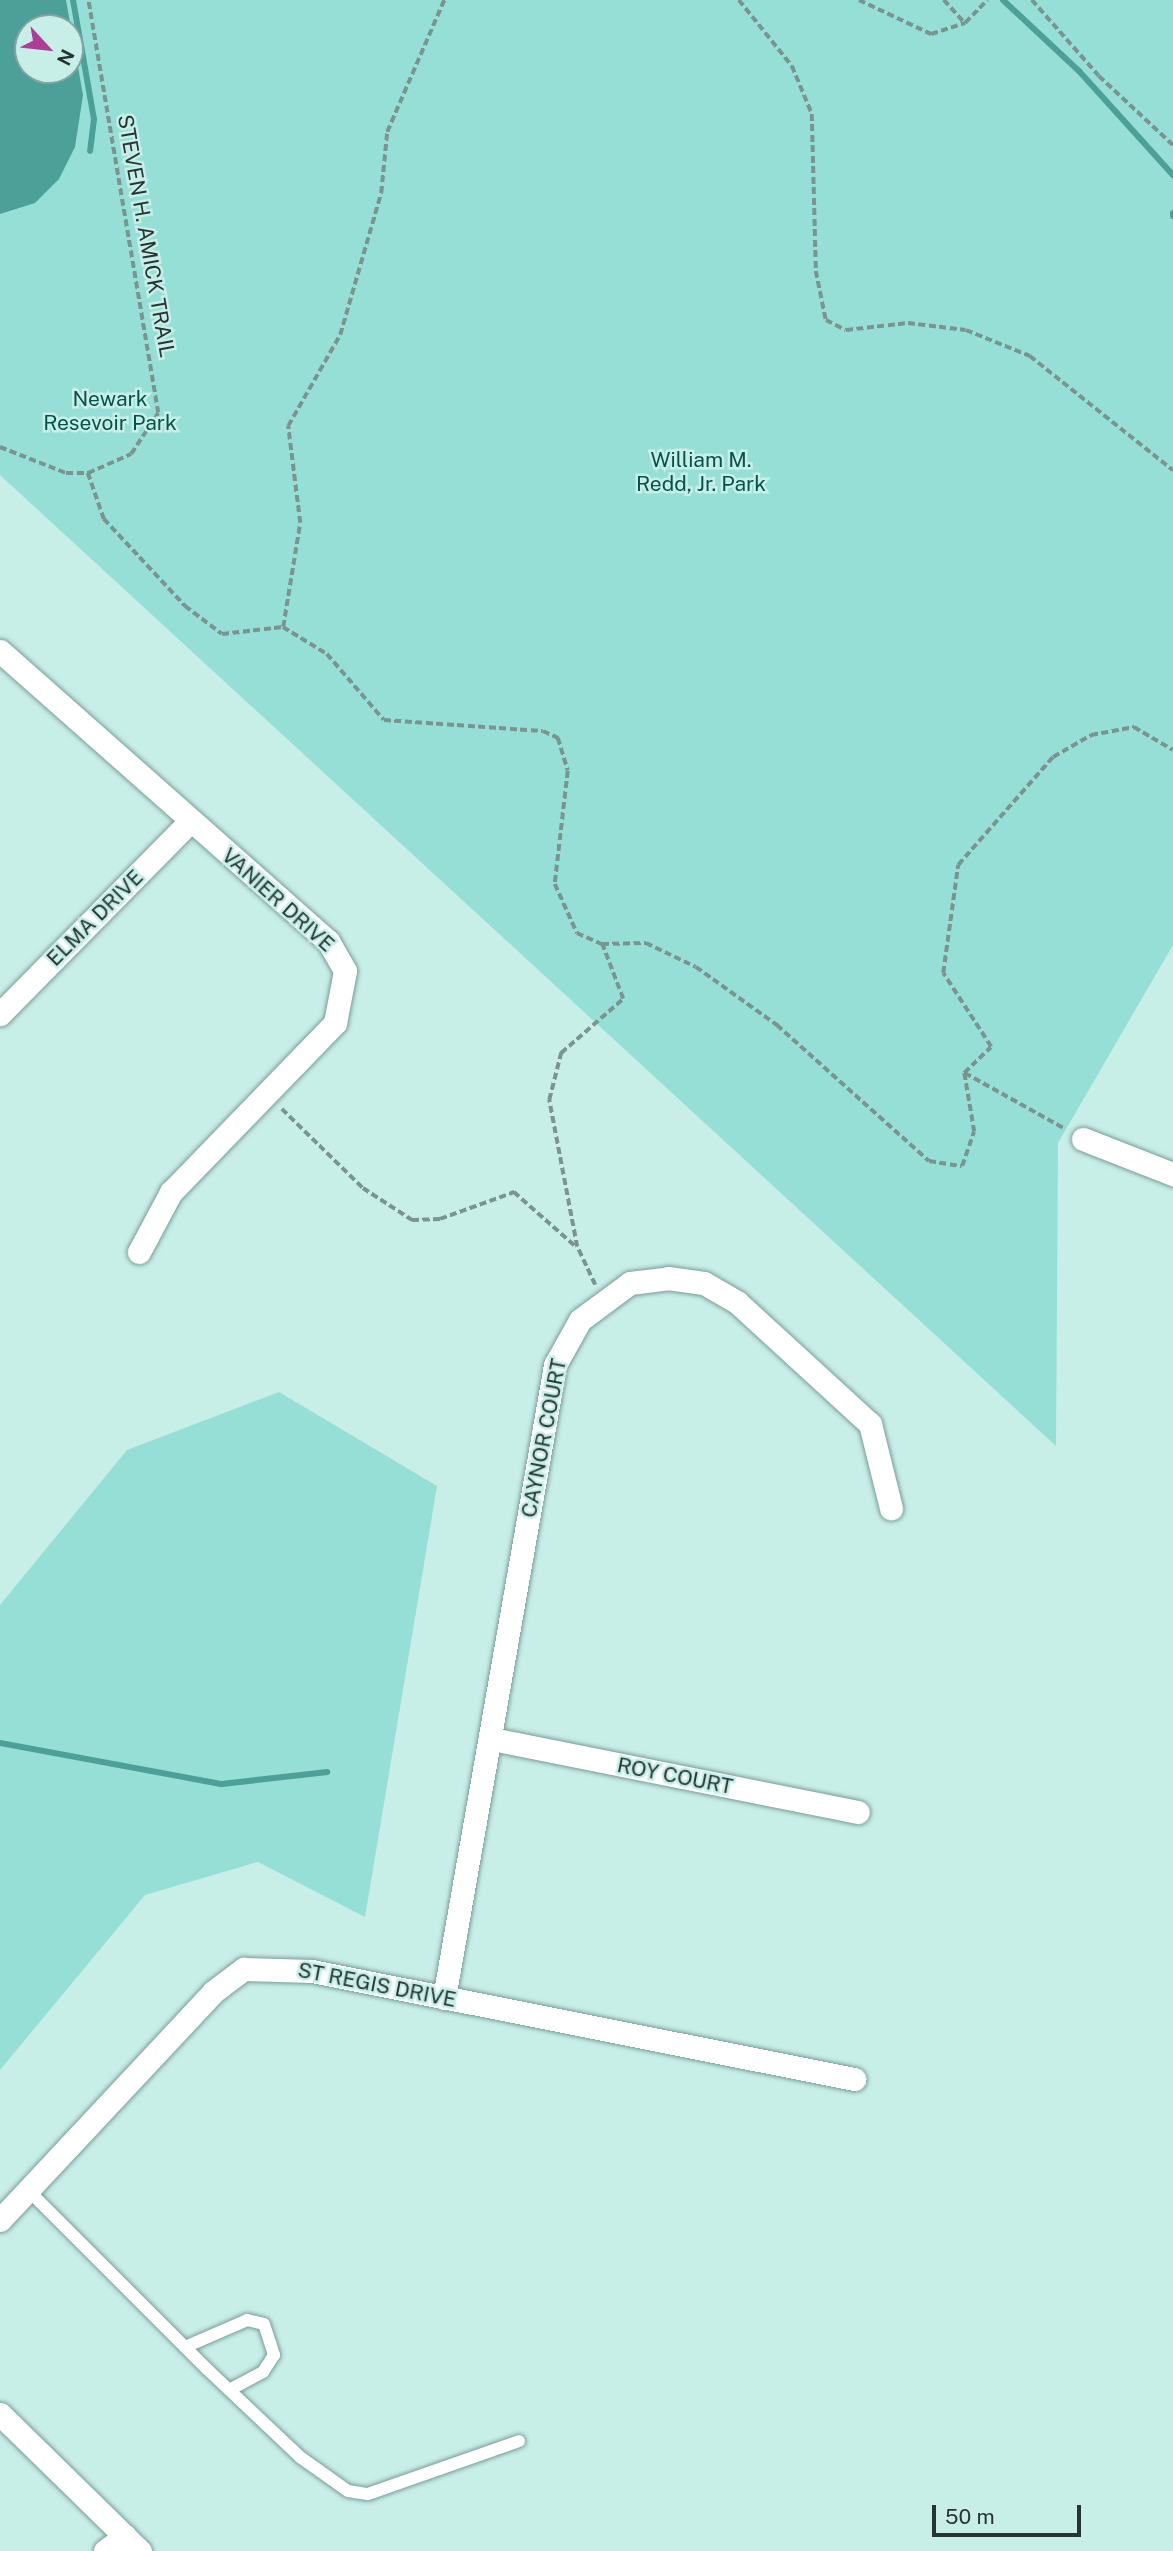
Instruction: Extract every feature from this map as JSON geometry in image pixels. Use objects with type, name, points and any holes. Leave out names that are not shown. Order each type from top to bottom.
[{"type":"street","name":"VANIER DRIVE","points":[[0,651],[328,941],[345,971],[335,1023],[172,1192],[139,1252]]},
{"type":"street","name":"ELMA DRIVE","points":[[0,1014],[190,821]]},
{"type":"street","points":[[1083,1139],[1173,1174]]},
{"type":"street","name":"CAYNOR COURT","points":[[444,1998],[492,1739],[555,1366],[565,1339],[602,1300],[630,1283],[668,1278],[704,1283],[738,1303],[870,1424],[891,1508]]},
{"type":"street","name":"ROY COURT","points":[[492,1739],[858,1812]]},
{"type":"street","name":"ST REGIS DRIVE","points":[[0,2220],[213,1992],[244,1969],[312,1970],[854,2079]]},
{"type":"street","points":[[0,2414],[132,2544]]},
{"type":"street","points":[[105,2551],[132,2544]]},
{"type":"lane","points":[[29,2191],[229,2390],[348,2491],[368,2494],[519,2441]]},
{"type":"lane","points":[[185,2347],[247,2320],[264,2324],[274,2355],[263,2372],[229,2390]]},
{"type":"path","name":"STEVEN H. AMICK TRAIL","points":[[0,447],[56,470],[88,473],[110,467],[144,443],[153,428],[158,395],[88,0]]},
{"type":"path","points":[[284,627],[300,523],[288,426],[340,335],[381,193],[387,132],[444,0]]},
{"type":"path","points":[[739,0],[792,66],[811,114],[816,271],[826,320],[846,330],[908,323],[966,330],[1030,356],[1173,470]]},
{"type":"path","points":[[859,0],[931,34],[965,23],[987,0]]},
{"type":"path","points":[[1032,0],[1173,145]]},
{"type":"path","points":[[945,2],[965,23]]},
{"type":"path","points":[[88,473],[104,519],[137,561],[222,634],[284,627],[327,654],[384,720],[543,730],[558,738],[568,771],[555,884],[577,933],[602,944],[646,943],[695,967],[777,1025],[929,1161],[962,1166],[974,1132],[964,1073]]},
{"type":"path","points":[[964,1073],[991,1047],[943,973],[958,865],[1054,757],[1091,735],[1134,726],[1171,748]]},
{"type":"path","points":[[602,944],[623,999],[561,1054],[550,1077],[577,1247],[602,1300]]},
{"type":"path","points":[[964,1073],[1083,1139]]},
{"type":"path","points":[[267,1095],[363,1188],[412,1220],[440,1219],[514,1192],[577,1247]]},
{"type":"green space","name":"William M. Redd, Jr. Park","points":[[0,0],[1173,0],[1173,945],[1058,1143],[1056,1446],[0,475]]},
{"type":"green space","points":[[279,1392],[437,1486],[365,1917],[258,1862],[145,1895],[0,2070],[0,1605],[127,1450]]},
{"type":"shaded area","points":[[0,0],[66,0],[69,14],[14,14],[14,84],[81,84],[83,95],[75,147],[59,179],[35,203],[0,214]]},
{"type":"waterway","points":[[73,0],[94,119],[90,151]]},
{"type":"waterway","points":[[1003,0],[1079,71],[1173,175]]},
{"type":"waterway","points":[[0,1743],[222,1784],[327,1772]]},
{"type":"park label","name":"Newark Resevoir Park","points":[[110,411]]}]
